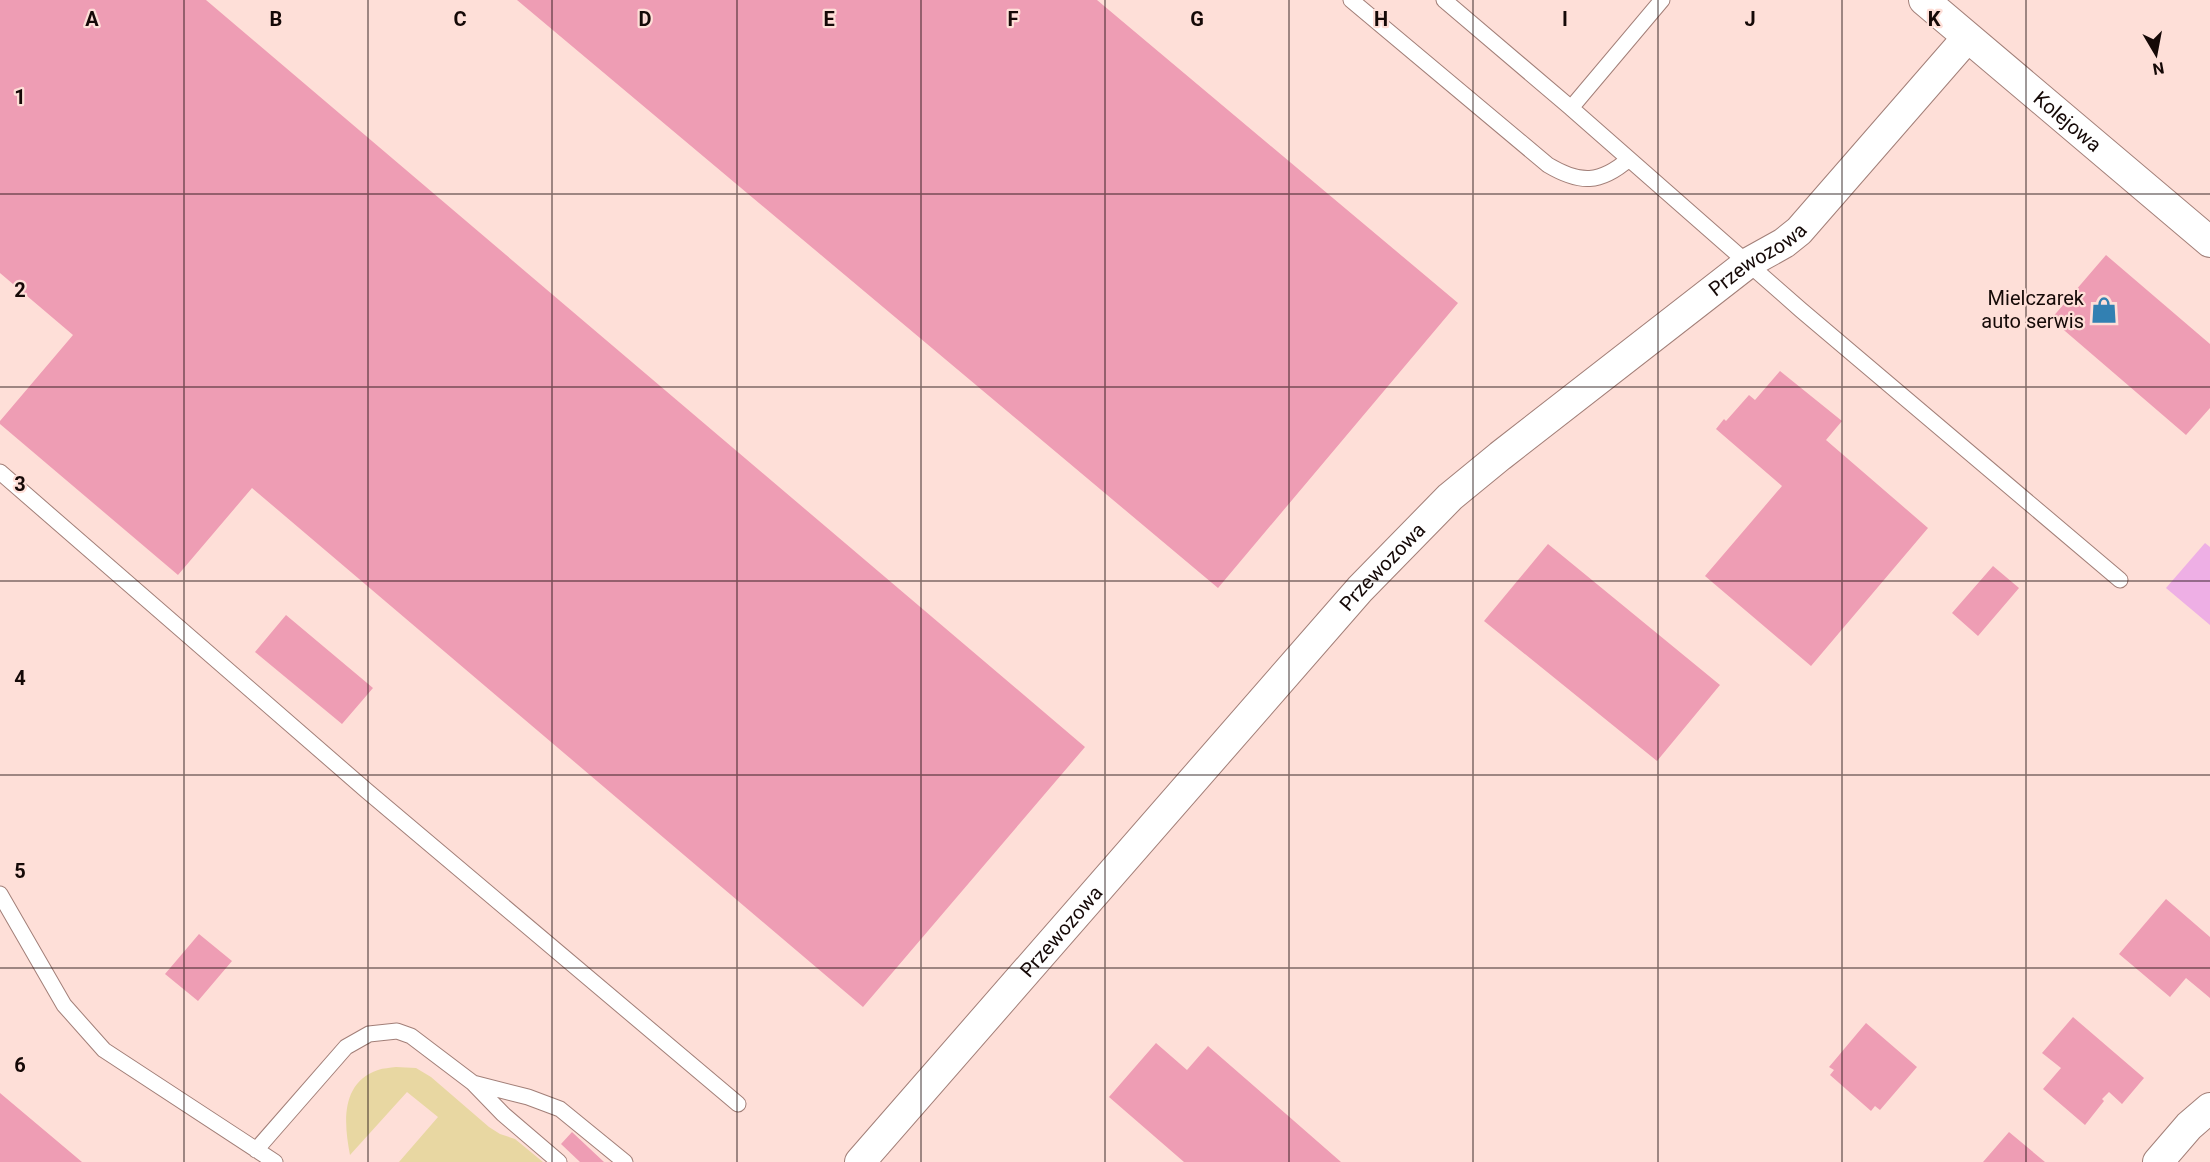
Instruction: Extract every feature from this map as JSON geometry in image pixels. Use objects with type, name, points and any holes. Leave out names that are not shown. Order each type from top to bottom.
[{"type":"street","name":"Kolejowa","points":[[1924,0],[2210,242]]},
{"type":"street","name":"Przewozowa","points":[[860,1162],[1352,598],[1402,544],[1450,497],[1500,456],[1748,263],[1784,243],[1799,231],[1967,38]]},
{"type":"street","points":[[2158,1162],[2189,1126],[2210,1108]]},
{"type":"lane","points":[[1351,0],[1548,165],[1578,179],[1596,178],[1612,173],[1629,159]]},
{"type":"lane","points":[[1444,0],[2120,580]]},
{"type":"lane","points":[[1571,108],[1662,0]]},
{"type":"lane","points":[[0,472],[358,783],[738,1104]]},
{"type":"lane","points":[[0,894],[64,1005],[104,1050],[275,1162]]},
{"type":"lane","points":[[256,1150],[346,1047],[369,1034],[397,1031],[411,1036],[473,1083],[503,1114],[559,1162]]},
{"type":"lane","points":[[473,1083],[528,1097],[560,1109],[625,1162]]},
{"type":"shaded area","points":[[2205,543],[2210,547],[2210,625],[2166,588]]},
{"type":"shaded area","points":[[416,1068],[431,1077],[489,1127],[515,1139],[543,1162],[399,1162],[438,1117],[407,1092],[350,1155],[346,1118],[351,1094],[366,1076],[380,1069]]},
{"type":"building","points":[[0,0],[206,0],[1085,747],[863,1007],[252,488],[178,575],[0,424],[0,421],[73,335],[0,273]]},
{"type":"building","points":[[517,0],[1097,0],[1458,303],[1218,588]]},
{"type":"building","points":[[2106,255],[2210,344],[2210,408],[2186,435],[2051,319]]},
{"type":"building","points":[[1780,371],[1842,421],[1826,440],[1928,528],[1811,666],[1705,576],[1782,486],[1716,429],[1749,395],[1755,400]]},
{"type":"building","points":[[1548,544],[1720,685],[1657,761],[1484,621]]},
{"type":"building","points":[[1993,566],[2019,588],[1978,636],[1952,613]]},
{"type":"building","points":[[286,615],[373,688],[342,724],[255,652]]},
{"type":"building","points":[[2166,899],[2210,937],[2210,998],[2186,978],[2170,997],[2119,954]]},
{"type":"building","points":[[199,934],[232,961],[198,1001],[165,974]]},
{"type":"building","points":[[2073,1017],[2144,1078],[2122,1104],[2109,1092],[2085,1125],[2043,1089],[2061,1068],[2042,1053]]},
{"type":"building","points":[[1866,1023],[1917,1067],[1880,1110],[1875,1106],[1871,1111],[1830,1075],[1834,1070],[1829,1067]]},
{"type":"building","points":[[1156,1043],[1187,1070],[1208,1046],[1341,1162],[1184,1162],[1109,1097]]},
{"type":"building","points":[[0,1093],[82,1162],[0,1162]]},
{"type":"building","points":[[572,1132],[604,1162],[580,1162],[561,1144]]},
{"type":"building","points":[[2009,1132],[2045,1162],[1983,1162]]},
{"type":"place","name":"Mielczarek auto serwis","points":[[2104,310]]}]
